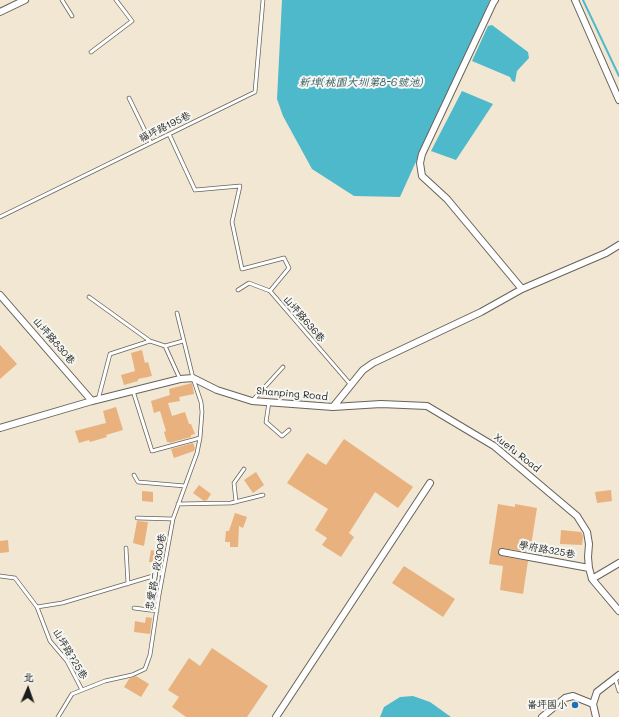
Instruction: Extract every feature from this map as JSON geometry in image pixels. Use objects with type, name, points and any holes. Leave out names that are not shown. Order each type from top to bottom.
[{"type":"street","points":[[0,12],[25,0]]},
{"type":"street","points":[[495,0],[422,154],[420,163],[422,176],[447,200],[522,289]]},
{"type":"street","points":[[575,0],[619,100]]},
{"type":"street","name":"Shanping Road","points":[[193,378],[217,390],[252,401],[333,407],[363,370],[373,363],[481,312],[522,289],[619,245]]},
{"type":"street","name":"山坪路830巷","points":[[0,295],[95,401]]},
{"type":"street","points":[[0,428],[132,391],[180,379],[193,378]]},
{"type":"street","name":"Xuefu Road","points":[[333,407],[381,404],[427,406],[494,446],[577,516],[587,532],[589,544],[589,568],[592,579],[619,611]]},
{"type":"street","points":[[276,717],[430,483]]},
{"type":"street","name":"學府路325巷","points":[[502,552],[589,568]]},
{"type":"street","points":[[592,579],[619,563]]},
{"type":"street","points":[[596,717],[593,704],[597,692],[617,677]]},
{"type":"street","points":[[542,717],[565,698],[573,696],[593,704]]},
{"type":"lane","points":[[62,0],[72,16]]},
{"type":"lane","points":[[91,52],[132,20],[116,0]]},
{"type":"lane","name":"福坪路195巷","points":[[0,217],[255,92],[263,0]]},
{"type":"lane","points":[[129,98],[151,143]]},
{"type":"lane","name":"山坪路636巷","points":[[169,134],[195,190],[240,186],[232,222],[242,269],[284,258],[289,268],[270,291],[351,385]]},
{"type":"lane","points":[[238,290],[249,283],[270,291]]},
{"type":"lane","points":[[90,297],[150,341],[165,346],[184,341]]},
{"type":"lane","name":"忠愛路二段300巷","points":[[58,717],[72,694],[105,681],[132,675],[145,669],[150,655],[156,611],[173,519],[197,453],[200,438],[202,412],[201,402],[193,378],[177,313]]},
{"type":"lane","points":[[95,401],[110,354],[150,341]]},
{"type":"lane","points":[[165,346],[180,379]]},
{"type":"lane","points":[[252,401],[283,367]]},
{"type":"lane","points":[[132,391],[152,451],[200,438]]},
{"type":"lane","points":[[269,402],[266,422],[282,436],[289,430]]},
{"type":"lane","points":[[236,502],[234,483],[244,469]]},
{"type":"lane","points":[[134,475],[138,482],[185,486]]},
{"type":"lane","points":[[178,504],[231,503],[263,495]]},
{"type":"lane","points":[[137,518],[173,519]]},
{"type":"lane","points":[[126,548],[128,584]]},
{"type":"lane","points":[[37,607],[62,604],[163,573]]},
{"type":"lane","name":"山坪路725巷","points":[[0,576],[15,578],[37,607],[50,641],[67,661],[82,690]]},
{"type":"lane","points":[[134,608],[156,611]]},
{"type":"lane","points":[[617,677],[619,691]]},
{"type":"water","name":"新埤(桃園大圳第8-6號池)","points":[[282,0],[490,0],[463,64],[400,197],[354,196],[312,169],[283,116],[277,99]]},
{"type":"water","points":[[492,25],[528,52],[529,58],[517,71],[515,82],[512,81],[510,77],[472,61],[488,26]]},
{"type":"water","points":[[462,91],[493,104],[456,160],[431,151]]},
{"type":"water","points":[[413,696],[430,702],[451,717],[380,717],[384,707],[400,697]]},
{"type":"building","points":[[0,345],[17,364],[0,379]]},
{"type":"building","points":[[142,350],[145,363],[148,362],[152,376],[138,379],[138,381],[124,385],[121,375],[135,371],[131,353]]},
{"type":"building","points":[[192,383],[194,394],[179,397],[180,401],[168,403],[172,416],[185,412],[189,424],[191,424],[195,434],[191,435],[191,437],[169,443],[167,442],[164,432],[166,431],[160,411],[154,413],[151,401],[170,395],[169,389]]},
{"type":"building","points":[[116,407],[123,430],[106,435],[107,437],[90,442],[89,440],[79,443],[75,431],[106,423],[103,411]]},
{"type":"building","points":[[344,439],[413,487],[398,508],[375,492],[349,533],[354,537],[341,557],[322,545],[327,538],[315,530],[328,509],[287,483],[307,453],[326,465]]},
{"type":"building","points":[[193,443],[195,448],[194,451],[174,458],[171,449]]},
{"type":"building","points":[[256,472],[264,485],[253,493],[244,480]]},
{"type":"building","points":[[199,485],[211,494],[207,500],[204,501],[193,493]]},
{"type":"building","points":[[611,490],[612,501],[597,503],[595,492]]},
{"type":"building","points":[[142,491],[153,492],[153,502],[142,501]]},
{"type":"building","points":[[498,504],[515,507],[515,504],[537,508],[530,552],[502,548],[499,549],[498,552],[501,556],[528,561],[523,594],[500,590],[503,566],[489,564]]},
{"type":"building","points":[[235,513],[247,517],[243,528],[239,526],[238,547],[230,547],[230,542],[225,542],[226,531],[229,531]]},
{"type":"building","points":[[137,521],[148,522],[144,546],[133,543]]},
{"type":"building","points":[[561,530],[581,532],[583,536],[582,545],[560,544]]},
{"type":"building","points":[[8,540],[9,552],[0,553],[0,541]]},
{"type":"building","points":[[151,550],[162,552],[160,563],[149,562]]},
{"type":"building","points":[[404,566],[455,599],[443,617],[392,583]]},
{"type":"building","points":[[146,617],[152,618],[150,634],[134,632],[135,621],[145,623]]},
{"type":"building","points":[[212,648],[268,686],[247,717],[186,717],[172,707],[179,697],[168,690],[189,658],[200,666]]},
{"type":"building","points":[[136,676],[149,684],[141,697],[124,687],[129,679]]},
{"type":"waterway","points":[[583,0],[619,76]]},
{"type":"place","name":"崙坪國小","points":[[575,705]]}]
